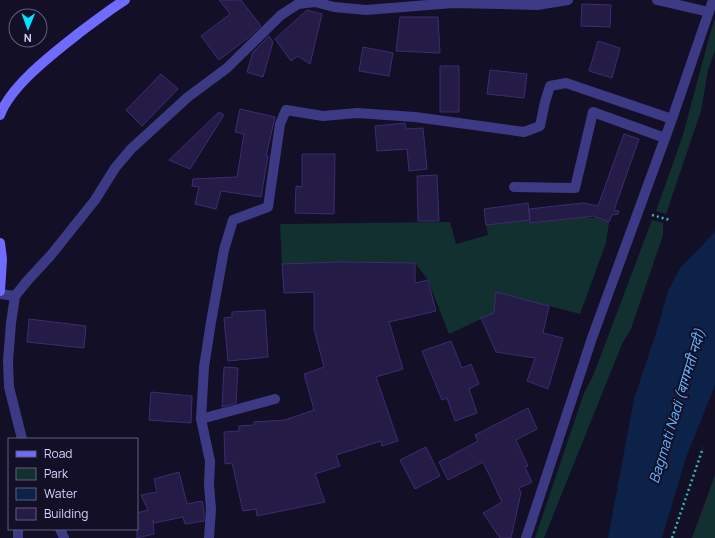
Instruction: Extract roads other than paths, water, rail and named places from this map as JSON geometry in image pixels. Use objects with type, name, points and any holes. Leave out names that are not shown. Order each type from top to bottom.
[{"type":"street","points":[[0,115],[15,91],[48,58],[124,0]]},
{"type":"street","points":[[22,438],[9,387],[8,361],[15,296],[51,255],[95,200],[115,168],[131,149],[188,97],[227,68],[281,15],[298,4],[316,2],[334,7],[366,10],[453,3],[537,5],[568,0]]},
{"type":"street","points":[[657,0],[709,12]]},
{"type":"street","points":[[526,538],[578,379],[713,0]]},
{"type":"street","points":[[209,538],[211,509],[209,485],[210,461],[201,419],[204,368],[210,322],[224,250],[233,220],[268,207],[280,124],[286,110],[323,116],[357,113],[414,117],[524,132],[540,126],[550,86],[566,82],[672,118]]},
{"type":"street","points":[[514,187],[574,188],[593,112],[664,138]]},
{"type":"street","points":[[0,244],[2,259],[0,291]]},
{"type":"street","points":[[0,294],[15,296]]},
{"type":"street","points":[[201,419],[275,399]]},
{"type":"water","name":"Bagmati Nadi (बागमती नदी)","points":[[715,231],[715,385],[687,455],[662,538],[608,538],[634,399],[668,291],[680,268]]}]
